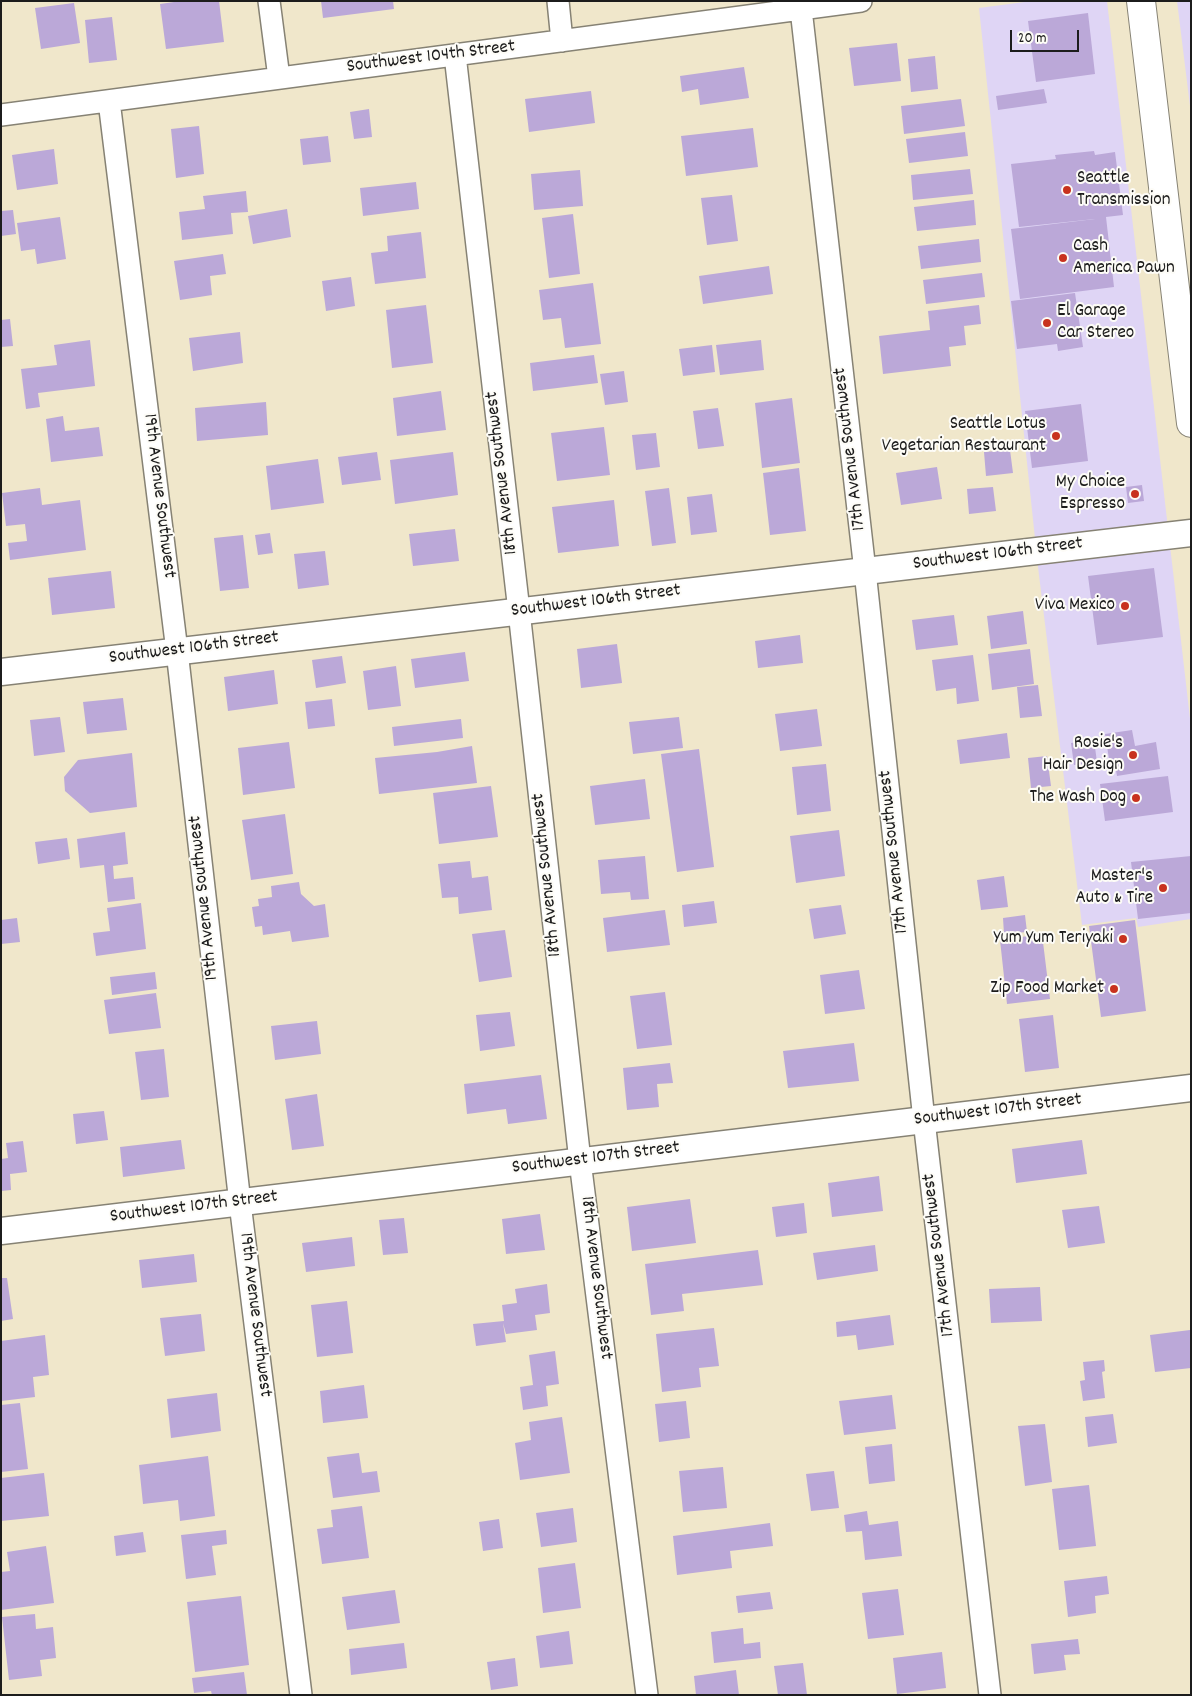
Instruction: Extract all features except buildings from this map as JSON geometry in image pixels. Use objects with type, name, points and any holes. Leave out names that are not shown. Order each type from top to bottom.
[{"type":"main road","points":[[1141,1],[1191,423]]},
{"type":"street","points":[[269,1],[279,78]]},
{"type":"street","points":[[558,1],[562,41]]},
{"type":"street","name":"Southwest 104th Street","points":[[1,115],[855,2]]},
{"type":"street","name":"17th Avenue Southwest","points":[[801,9],[865,571],[924,1120],[990,1695]]},
{"type":"street","name":"18th Avenue Southwest","points":[[454,55],[519,611],[580,1161],[647,1695]]},
{"type":"street","name":"19th Avenue Southwest","points":[[109,101],[177,651],[240,1203],[301,1695]]},
{"type":"street","name":"Southwest 106th Street","points":[[1,672],[1191,533]]},
{"type":"street","name":"Southwest 107th Street","points":[[1,1231],[1191,1088]]},
{"type":"shaded area","points":[[1032,1],[1107,1],[1191,727],[1191,919],[1138,927],[1136,918],[1082,925],[1038,567],[979,8]]},
{"type":"shaded area","points":[[1177,1],[1191,1],[1191,114]]},
{"type":"place","name":"Seattle Transmission","points":[[1067,190]]},
{"type":"place","name":"Cash America Pawn","points":[[1063,258]]},
{"type":"place","name":"El Garage Car Stereo","points":[[1047,323]]},
{"type":"place","name":"Seattle Lotus Vegetarian Restaurant","points":[[1056,436]]},
{"type":"place","name":"My Choice Espresso","points":[[1135,494]]},
{"type":"place","name":"Viva Mexico","points":[[1125,606]]},
{"type":"place","name":"Rosie's Hair Design","points":[[1133,755]]},
{"type":"place","name":"The Wash Dog","points":[[1136,798]]},
{"type":"place","name":"Master's Auto & Tire","points":[[1163,888]]},
{"type":"place","name":"Yum Yum Teriyaki","points":[[1123,939]]},
{"type":"place","name":"Zip Food Market","points":[[1114,989]]}]
